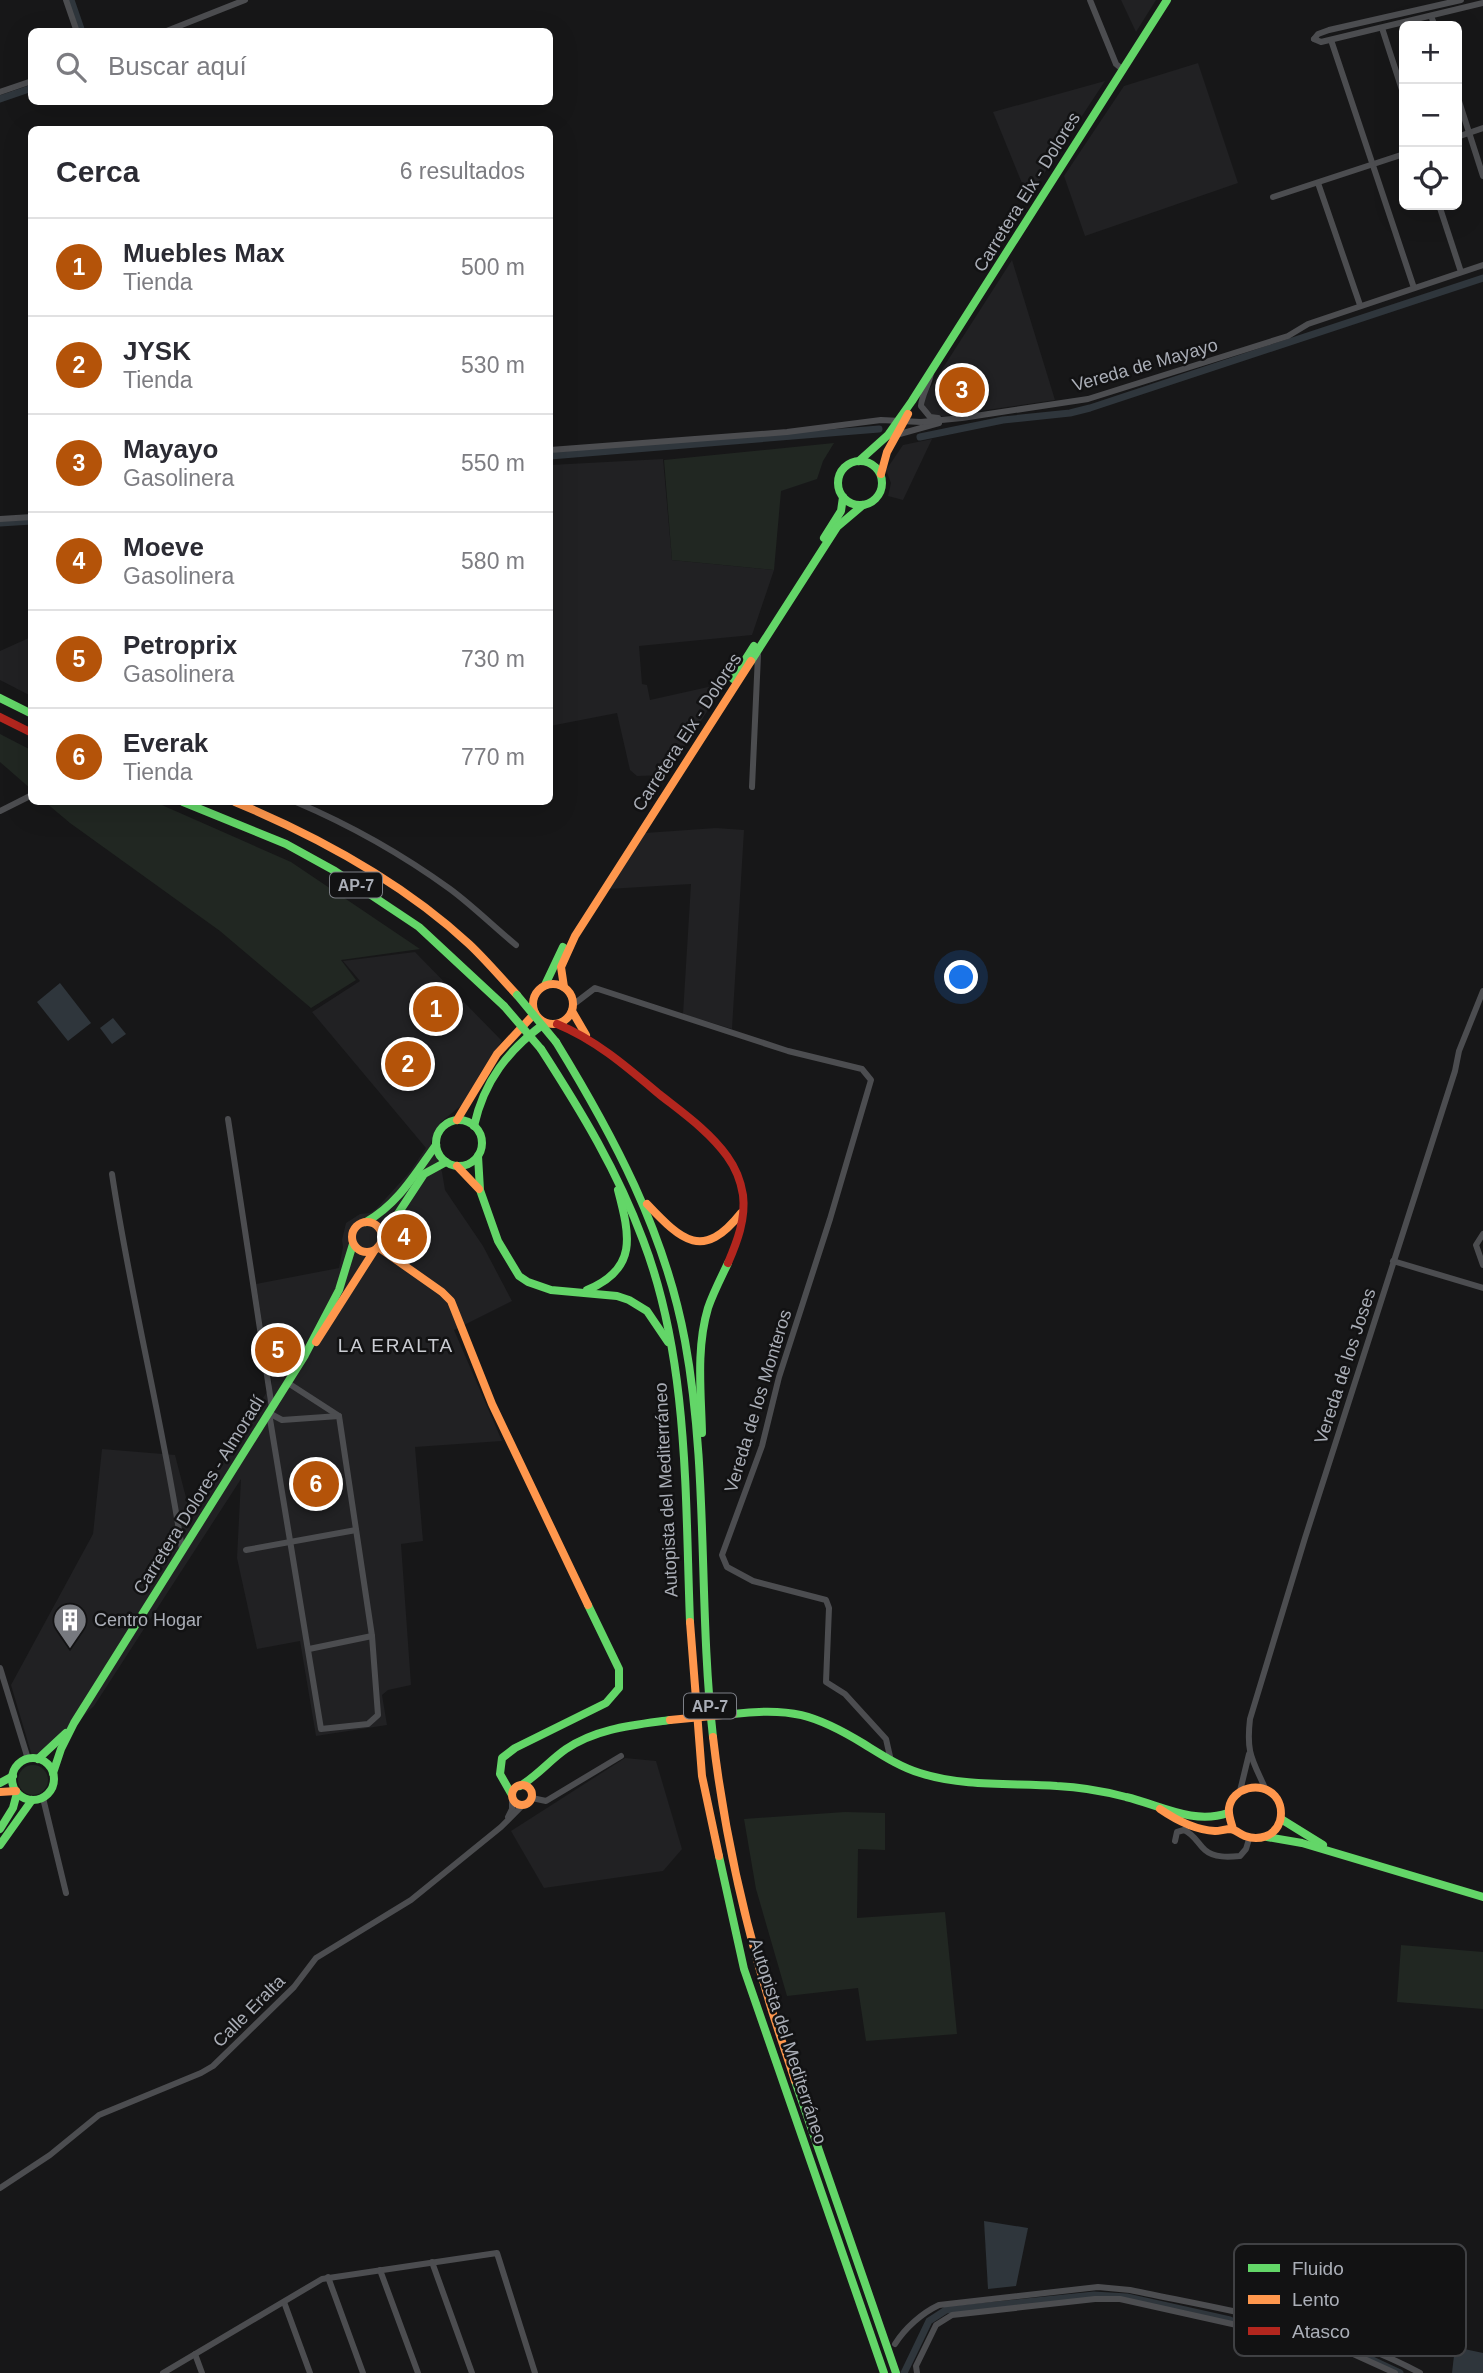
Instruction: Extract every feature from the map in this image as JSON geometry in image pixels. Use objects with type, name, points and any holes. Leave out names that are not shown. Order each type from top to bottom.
[{"type":"main road","name":"Carretera Elx - Dolores","points":[[881,474],[884,459],[912,401],[1167,0]]},
{"type":"main road","name":"Carretera Elx - Dolores","points":[[859,461],[878,446],[901,421]]},
{"type":"main road","points":[[859,461],[872,464],[881,474],[883,481],[880,495],[863,505],[849,502],[839,491],[839,477],[846,466],[859,461]]},
{"type":"main road","name":"Carretera Elx - Dolores","points":[[545,985],[571,934],[837,517],[843,497]]},
{"type":"main road","name":"Carretera Elx - Dolores","points":[[564,986],[561,967],[575,936],[837,527],[863,505]]},
{"type":"main road","points":[[0,698],[28,711]]},
{"type":"main road","points":[[0,717],[28,731]]},
{"type":"main road","name":"Autopista del Mediterráneo","points":[[190,805],[286,844],[335,872],[419,927],[504,1006],[541,1049],[590,1125],[609,1161],[644,1241],[672,1349],[682,1434],[689,1617],[702,1776],[744,1969],[884,2373]]},
{"type":"main road","name":"Autopista del Mediterráneo","points":[[243,805],[267,814],[346,857],[409,897],[463,938],[517,995],[556,1042],[602,1118],[644,1201],[668,1272],[686,1346],[698,1467],[707,1671],[713,1742],[736,1871],[761,1974],[814,2139],[896,2373]]},
{"type":"main road","points":[[587,1037],[573,1007],[572,997],[564,986],[545,985],[535,994],[535,1013],[545,1023],[557,1024],[587,1037],[721,1147],[738,1173],[743,1211],[737,1242],[713,1294],[703,1333],[702,1434],[698,1467]]},
{"type":"main road","points":[[557,1024],[569,1017],[573,1007]]},
{"type":"main road","points":[[457,1120],[497,1054],[535,1013]]},
{"type":"main road","points":[[474,1126],[481,1099],[494,1074],[518,1044],[545,1023]]},
{"type":"main road","points":[[543,1768],[532,1795],[523,1805],[515,1803],[502,1779],[500,1763],[508,1753],[617,1695],[621,1679],[619,1669],[492,1404],[451,1301],[435,1286],[376,1249],[360,1251],[353,1244],[354,1229],[378,1217],[397,1197],[436,1145],[439,1132],[450,1122],[457,1120],[474,1126],[482,1140],[478,1156],[480,1190],[498,1241],[519,1276],[551,1290],[617,1296],[639,1305],[654,1320],[672,1349]]},
{"type":"main road","points":[[436,1145],[446,1162],[467,1174],[480,1190]]},
{"type":"main road","points":[[457,1166],[472,1162],[478,1156]]},
{"type":"main road","points":[[579,1292],[597,1287],[616,1273],[626,1253],[628,1242],[625,1217],[609,1161]]},
{"type":"main road","points":[[376,1249],[425,1174],[446,1162]]},
{"type":"main road","points":[[644,1201],[680,1237],[693,1241],[714,1240],[724,1234],[743,1211]]},
{"type":"main road","points":[[366,1222],[380,1228],[382,1238]]},
{"type":"main road","name":"Carretera Dolores - Almoradí","points":[[74,1723],[305,1355],[339,1290],[353,1244]]},
{"type":"main road","name":"Carretera Dolores - Almoradí","points":[[305,1355],[320,1338],[376,1249]]},
{"type":"main road","points":[[512,1796],[519,1786],[529,1781],[569,1747],[594,1734],[670,1720],[771,1711],[800,1713],[830,1725],[891,1762],[944,1779],[1078,1787],[1148,1802],[1192,1818],[1209,1819],[1228,1814]]},
{"type":"main road","points":[[38,1759],[49,1751],[74,1723]]},
{"type":"main road","points":[[0,1792],[17,1792],[32,1800],[43,1798],[52,1789],[53,1773],[61,1749],[74,1723]]},
{"type":"main road","points":[[0,1783],[12,1776],[16,1768],[28,1759],[38,1759],[47,1764],[53,1773]]},
{"type":"main road","points":[[0,1829],[13,1808],[17,1792],[12,1776]]},
{"type":"main road","points":[[502,1779],[526,1786],[532,1795]]},
{"type":"main road","points":[[1265,1837],[1277,1827],[1281,1819],[1278,1801],[1265,1788],[1256,1786],[1240,1791],[1232,1798],[1228,1814],[1233,1829],[1248,1839],[1265,1837],[1302,1843],[1479,1897]]},
{"type":"main road","points":[[0,1845],[32,1800]]},
{"type":"main road","points":[[1148,1802],[1187,1825],[1217,1831],[1233,1829]]},
{"type":"main road","points":[[1281,1819],[1335,1852]]},
{"type":"street","points":[[66,0],[76,28]]},
{"type":"street","points":[[174,28],[245,0]]},
{"type":"street","points":[[1090,0],[1116,64],[1122,69]]},
{"type":"street","points":[[1461,0],[1329,30],[1316,35],[1314,39],[1321,42],[1331,40],[1482,5]]},
{"type":"street","points":[[1432,16],[1434,21]]},
{"type":"street","points":[[1382,28],[1400,84]]},
{"type":"street","points":[[1331,40],[1414,288]]},
{"type":"street","points":[[0,92],[28,82]]},
{"type":"street","points":[[1462,111],[1483,176]]},
{"type":"street","points":[[1462,135],[1483,128]]},
{"type":"street","points":[[1273,197],[1399,156]]},
{"type":"street","points":[[1318,183],[1360,306]]},
{"type":"street","points":[[1441,210],[1461,272]]},
{"type":"street","name":"Vereda de Mayayo","points":[[553,450],[787,432],[870,421],[962,418],[1088,399],[1288,336],[1308,324],[1483,265]]},
{"type":"street","points":[[931,372],[930,384],[922,398],[921,406],[930,417],[946,419]]},
{"type":"street","points":[[896,435],[962,418]]},
{"type":"street","points":[[0,519],[28,517]]},
{"type":"street","points":[[752,787],[758,676],[756,653]]},
{"type":"street","points":[[0,811],[28,797]]},
{"type":"street","points":[[302,805],[368,837],[452,890],[516,945]]},
{"type":"street","name":"Vereda de los Monteros","points":[[573,1007],[595,988],[788,1051],[862,1069],[871,1080],[779,1377],[762,1446],[722,1555],[727,1567],[753,1581],[826,1600],[829,1608],[826,1682],[845,1694],[886,1739],[891,1762]]},
{"type":"street","name":"Vereda de los Joses","points":[[1240,1791],[1249,1753],[1250,1719],[1455,1071],[1459,1051],[1483,991]]},
{"type":"street","points":[[228,1119],[290,1542],[321,1728],[368,1724],[378,1715],[372,1636],[339,1416],[288,1383]]},
{"type":"street","points":[[112,1174],[121,1237],[171,1475],[183,1551]]},
{"type":"street","points":[[1483,1234],[1476,1245],[1483,1265]]},
{"type":"street","points":[[1393,1261],[1483,1288]]},
{"type":"street","points":[[271,1410],[282,1420],[339,1416]]},
{"type":"street","points":[[246,1550],[356,1530]]},
{"type":"street","points":[[309,1649],[372,1636]]},
{"type":"street","points":[[0,1668],[28,1759]]},
{"type":"street","name":"Vereda de los Joses","points":[[1249,1753],[1265,1788]]},
{"type":"street","points":[[532,1795],[546,1801],[621,1756]]},
{"type":"street","points":[[501,1827],[512,1809],[512,1796]]},
{"type":"street","points":[[43,1798],[66,1893]]},
{"type":"street","name":"Calle Eralta","points":[[0,2188],[50,2155],[99,2115],[213,2066],[294,1987],[316,1958],[411,1900],[501,1827],[523,1805]]},
{"type":"street","points":[[1175,1841],[1177,1832],[1184,1830],[1198,1840],[1204,1850],[1229,1857],[1240,1856],[1246,1849],[1248,1839]]},
{"type":"street","points":[[163,2373],[328,2277],[498,2253],[535,2373]]},
{"type":"street","points":[[432,2262],[472,2373]]},
{"type":"street","points":[[380,2270],[418,2373]]},
{"type":"street","points":[[328,2277],[363,2373]]},
{"type":"street","points":[[895,2344],[914,2323],[939,2305],[1098,2287],[1130,2290],[1234,2314]]},
{"type":"street","points":[[916,2373],[916,2366],[936,2325],[952,2315],[1095,2299],[1120,2299],[1234,2324]]},
{"type":"street","points":[[284,2302],[310,2373]]},
{"type":"street","points":[[195,2354],[202,2373]]},
{"type":"street","points":[[1358,2356],[1395,2373]]},
{"type":"street","points":[[1388,2356],[1420,2373]]},
{"type":"shaded area","points":[[1121,0],[1156,0],[1136,32]]},
{"type":"shaded area","points":[[1198,63],[1238,183],[1085,236],[1064,176],[1124,86]]},
{"type":"shaded area","points":[[1105,81],[1028,198],[993,112]]},
{"type":"shaded area","points":[[1012,260],[1055,400],[933,416],[925,408],[925,396]]},
{"type":"shaded area","points":[[932,439],[903,500],[888,496],[891,483],[886,470],[903,445]]},
{"type":"shaded area","points":[[834,443],[823,461],[817,479],[781,491],[774,570],[672,560],[664,460]]},
{"type":"shaded area","points":[[663,459],[672,560],[774,570],[752,635],[639,646],[642,684],[647,685],[650,700],[726,683],[665,775],[637,776],[630,770],[617,713],[553,725],[553,465]]},
{"type":"shaded area","points":[[28,638],[28,694],[0,680],[0,651]]},
{"type":"shaded area","points":[[0,734],[28,748],[28,786],[0,762]]},
{"type":"shaded area","points":[[49,805],[162,805],[291,862],[420,949],[341,960],[356,980],[311,1008],[220,931]]},
{"type":"shaded area","points":[[716,828],[744,830],[732,1029],[683,1014],[691,884],[608,889],[645,833]]},
{"type":"shaded area","points":[[415,952],[502,1041],[463,1104],[441,1122],[431,1142],[442,1172],[445,1190],[483,1246],[512,1301],[454,1330],[502,1441],[415,1447],[423,1541],[401,1544],[411,1685],[388,1690],[382,1695],[387,1725],[316,1736],[300,1641],[257,1649],[237,1558],[241,1479],[94,1706],[66,1733],[32,1756],[11,1685],[93,1534],[102,1449],[175,1455],[190,1513],[272,1384],[256,1284],[339,1268],[346,1223],[360,1214],[376,1209],[409,1173],[426,1148],[312,1012],[360,981],[343,961]]},
{"type":"shaded area","points":[[60,983],[91,1023],[68,1041],[37,1002]]},
{"type":"shaded area","points":[[113,1018],[126,1034],[112,1044],[100,1028]]},
{"type":"shaded area","points":[[625,1758],[656,1761],[682,1849],[663,1871],[544,1888],[511,1831]]},
{"type":"shaded area","points":[[33,1765],[39,1766],[47,1774],[47,1786],[39,1794],[33,1795],[27,1794],[19,1786],[18,1780],[19,1774],[27,1766]]},
{"type":"shaded area","points":[[845,1812],[885,1813],[885,1850],[858,1849],[857,1918],[945,1912],[957,2034],[866,2041],[858,1988],[787,1996],[756,1889],[744,1819]]},
{"type":"shaded area","points":[[1401,1945],[1483,1952],[1483,2009],[1397,2002]]},
{"type":"shaded area","points":[[984,2221],[1028,2228],[1016,2286],[988,2289]]},
{"type":"shaded area","points":[[1466,2349],[1483,2353],[1483,2373],[1452,2373],[1454,2356],[1466,2356]]},
{"type":"waterway","points":[[71,0],[81,28]]},
{"type":"waterway","points":[[0,99],[28,89]]},
{"type":"waterway","points":[[920,437],[1003,420],[1070,413],[1090,408],[1483,278]]},
{"type":"waterway","points":[[553,456],[879,429]]},
{"type":"waterway","points":[[0,523],[28,521]]},
{"type":"waterway","points":[[904,2373],[929,2321],[946,2310],[1094,2295],[1127,2297],[1230,2320]]},
{"type":"waterway","points":[[1364,2356],[1400,2373]]},
{"type":"traffic: fast","points":[[859,461],[888,435],[912,401],[1167,0]]},
{"type":"traffic: fast","points":[[860,461],[876,467],[882,483],[876,499],[860,505],[844,499],[838,483],[844,467],[860,461]]},
{"type":"traffic: fast","points":[[824,538],[841,511],[843,497]]},
{"type":"traffic: fast","points":[[751,661],[837,527],[863,505]]},
{"type":"traffic: fast","points":[[733,679],[754,646]]},
{"type":"traffic: fast","points":[[0,698],[28,712]]},
{"type":"traffic: fast","points":[[190,805],[286,844],[335,871],[419,927],[504,1006]]},
{"type":"traffic: fast","points":[[545,985],[563,947]]},
{"type":"traffic: fast","points":[[517,995],[556,1042]]},
{"type":"traffic: fast","points":[[504,1006],[541,1049]]},
{"type":"traffic: fast","points":[[474,1126],[484,1095],[499,1068],[520,1044],[545,1023]]},
{"type":"traffic: fast","points":[[556,1042],[617,1149],[650,1223],[676,1301],[685,1341],[697,1440],[708,1687],[713,1737]]},
{"type":"traffic: fast","points":[[541,1049],[610,1165],[633,1214],[658,1286],[669,1332],[682,1428],[690,1622]]},
{"type":"traffic: fast","points":[[459,1120],[475,1127],[482,1143],[475,1159],[459,1166],[443,1159],[436,1143],[443,1127],[459,1120]]},
{"type":"traffic: fast","points":[[366,1222],[397,1197],[436,1145]]},
{"type":"traffic: fast","points":[[478,1156],[480,1190],[498,1241],[519,1276],[551,1290],[617,1296],[629,1300],[647,1311],[668,1342]]},
{"type":"traffic: fast","points":[[382,1238],[424,1174],[446,1162]]},
{"type":"traffic: fast","points":[[587,1290],[615,1272],[626,1249],[627,1236],[618,1190]]},
{"type":"traffic: fast","points":[[53,1773],[74,1723],[305,1355],[339,1290],[353,1244]]},
{"type":"traffic: fast","points":[[702,1433],[700,1370],[704,1323],[728,1263]]},
{"type":"traffic: fast","points":[[512,1795],[500,1774],[502,1758],[515,1748],[606,1703],[619,1688],[619,1669],[588,1605]]},
{"type":"traffic: fast","points":[[733,1714],[771,1712],[816,1719],[898,1764],[954,1781],[1092,1790],[1189,1815],[1202,1817],[1228,1813]]},
{"type":"traffic: fast","points":[[520,1786],[566,1749],[590,1736],[616,1728],[670,1720]]},
{"type":"traffic: fast","points":[[38,1759],[66,1733]]},
{"type":"traffic: fast","points":[[33,1758],[48,1764],[54,1779],[48,1794],[33,1800],[18,1794],[12,1779],[18,1764],[33,1758]]},
{"type":"traffic: fast","points":[[0,1783],[13,1776]]},
{"type":"traffic: fast","points":[[0,1829],[13,1808],[17,1793]]},
{"type":"traffic: fast","points":[[0,1845],[32,1800]]},
{"type":"traffic: fast","points":[[1281,1819],[1323,1845]]},
{"type":"traffic: fast","points":[[1267,1837],[1302,1843],[1483,1897]]},
{"type":"traffic: fast","points":[[719,1856],[744,1969],[884,2373]]},
{"type":"traffic: fast","points":[[795,2081],[896,2373]]},
{"type":"traffic: slow","points":[[881,474],[887,452],[908,414]]},
{"type":"traffic: slow","points":[[564,987],[561,967],[575,936],[751,661]]},
{"type":"traffic: slow","points":[[242,805],[298,830],[388,881],[469,944],[517,995]]},
{"type":"traffic: slow","points":[[553,984],[561,985],[567,990],[572,996],[573,1004],[572,1012],[567,1018],[561,1023],[553,1024],[545,1023],[539,1018],[534,1012],[533,1004],[534,996],[539,990],[545,985],[553,984]]},
{"type":"traffic: slow","points":[[572,1011],[586,1035]]},
{"type":"traffic: slow","points":[[457,1120],[497,1054],[535,1013]]},
{"type":"traffic: slow","points":[[457,1166],[479,1189]]},
{"type":"traffic: slow","points":[[647,1204],[671,1228],[693,1240],[704,1241],[715,1237],[741,1213]]},
{"type":"traffic: slow","points":[[367,1222],[378,1226],[382,1237],[378,1248],[367,1252],[356,1248],[352,1237],[356,1226],[367,1222]]},
{"type":"traffic: slow","points":[[378,1247],[451,1301],[492,1404],[588,1605]]},
{"type":"traffic: slow","points":[[316,1342],[374,1251]]},
{"type":"traffic: slow","points":[[690,1622],[702,1776],[719,1856]]},
{"type":"traffic: slow","points":[[670,1720],[733,1714]]},
{"type":"traffic: slow","points":[[713,1737],[722,1802],[742,1899],[770,2005],[795,2081]]},
{"type":"traffic: slow","points":[[522,1785],[529,1788],[532,1795],[529,1802],[522,1805],[515,1802],[512,1795],[515,1788],[522,1785]]},
{"type":"traffic: slow","points":[[1160,1809],[1179,1821],[1200,1829],[1231,1829],[1245,1836],[1260,1838],[1274,1831],[1280,1821],[1279,1802],[1275,1796],[1255,1787],[1235,1795],[1229,1811],[1233,1829]]},
{"type":"traffic: slow","points":[[0,1792],[16,1791]]},
{"type":"traffic: jam","points":[[0,717],[28,731]]},
{"type":"traffic: jam","points":[[557,1024],[585,1038],[623,1064],[712,1138],[727,1156],[739,1180],[744,1204],[740,1230],[728,1263]]},
{"type":"place","name":"Mayayo","points":[[962,390]]},
{"type":"place","name":"Muebles Max","points":[[436,1009]]},
{"type":"place","name":"JYSK","points":[[408,1064]]},
{"type":"place","name":"Moeve","points":[[404,1237]]},
{"type":"place","name":"Petroprix","points":[[278,1350]]},
{"type":"place","name":"Everak","points":[[316,1484]]},
{"type":"place","name":"Centro Hogar","points":[[70,1650]]},
{"type":"district","name":"LA ERALTA","points":[[396,1345]]}]
